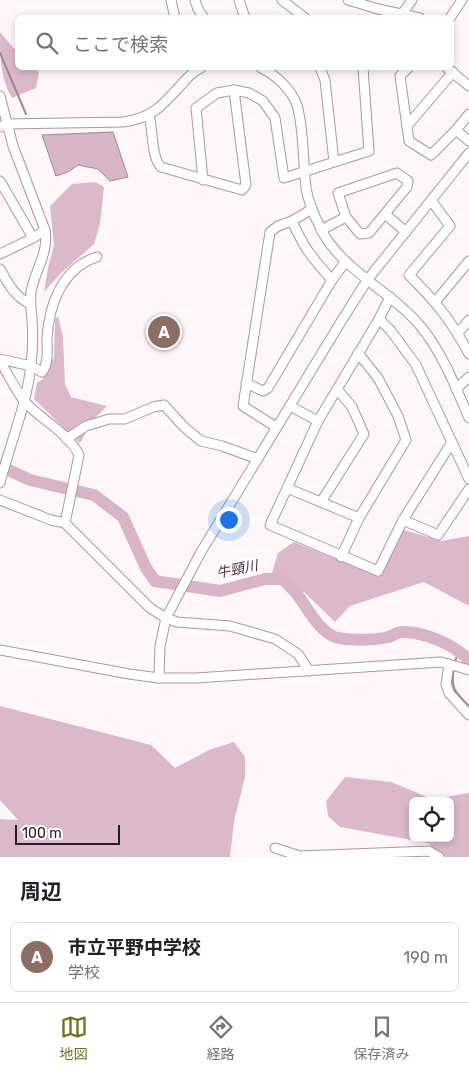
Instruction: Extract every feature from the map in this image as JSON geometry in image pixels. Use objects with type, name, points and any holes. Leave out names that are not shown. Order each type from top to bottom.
[{"type":"street","points":[[171,0],[174,15]]},
{"type":"street","points":[[195,0],[202,15]]},
{"type":"street","points":[[239,0],[244,15]]},
{"type":"street","points":[[282,0],[301,15]]},
{"type":"street","points":[[348,0],[365,2],[406,15]]},
{"type":"street","points":[[402,14],[412,0]]},
{"type":"street","points":[[452,15],[462,0]]},
{"type":"street","points":[[3,126],[136,120],[149,115],[165,103],[197,70]]},
{"type":"street","points":[[265,70],[272,73],[285,86],[296,104],[307,190],[312,209],[321,230],[331,245],[346,261],[390,297],[421,327],[433,345],[469,418]]},
{"type":"street","points":[[321,70],[325,80],[334,162]]},
{"type":"street","points":[[203,180],[196,108],[217,93],[234,90],[249,92],[263,101],[275,118],[284,178],[369,151],[363,70]]},
{"type":"street","points":[[406,70],[400,76],[409,141],[431,155],[469,114]]},
{"type":"street","points":[[406,126],[450,70],[469,86]]},
{"type":"street","points":[[149,115],[155,158],[158,164],[166,169],[242,190],[246,185],[234,90]]},
{"type":"street","points":[[0,96],[3,126],[13,146],[45,230],[47,241],[36,276],[30,304],[33,345],[25,401],[1,480]]},
{"type":"street","points":[[456,130],[469,141]]},
{"type":"street","points":[[159,678],[160,646],[166,618],[190,571],[368,280],[469,152]]},
{"type":"street","points":[[397,173],[408,181],[407,187],[385,214],[369,233],[360,234],[346,217],[338,193],[397,173]]},
{"type":"street","points":[[0,180],[32,238]]},
{"type":"street","points":[[431,200],[450,226],[409,275],[436,301],[458,333],[469,354]]},
{"type":"street","points":[[276,428],[243,406],[270,232],[312,209]]},
{"type":"street","points":[[385,214],[406,232]]},
{"type":"street","points":[[321,230],[346,217]]},
{"type":"street","points":[[292,221],[302,244],[332,280]]},
{"type":"street","points":[[0,254],[45,230]]},
{"type":"street","points":[[0,360],[31,366],[42,372],[46,366],[48,325],[54,302],[62,284],[85,261],[97,258]]},
{"type":"street","points":[[246,383],[263,391],[268,388],[332,280],[346,261]]},
{"type":"street","points":[[436,301],[469,261]]},
{"type":"street","points":[[0,269],[11,289],[22,300],[30,304]]},
{"type":"street","points":[[390,297],[318,421],[270,525],[378,571],[403,520],[452,442]]},
{"type":"street","points":[[378,319],[391,331],[416,365],[469,479]]},
{"type":"street","points":[[458,333],[469,320]]},
{"type":"street","points":[[342,556],[359,518],[406,440],[398,416],[378,378],[358,353]]},
{"type":"street","points":[[0,360],[25,401],[66,438],[80,455],[66,518]]},
{"type":"street","points":[[456,389],[469,377]]},
{"type":"street","points":[[322,502],[364,434],[352,407],[337,388]]},
{"type":"street","points":[[66,438],[86,426],[109,419],[125,419],[153,407],[164,405],[184,427],[201,441],[222,446],[258,459]]},
{"type":"street","points":[[290,406],[318,421]]},
{"type":"street","points":[[287,488],[359,518]]},
{"type":"street","points":[[403,520],[438,535],[469,489]]},
{"type":"street","points":[[0,500],[50,520],[66,518]]},
{"type":"street","points":[[66,518],[150,608],[166,618],[177,622],[230,626],[274,639],[298,654],[309,671]]},
{"type":"street","points":[[0,650],[159,678],[196,678],[441,662],[469,670]]},
{"type":"street","points":[[449,664],[446,684],[449,693],[469,715]]},
{"type":"street","points":[[274,848],[300,856],[429,851],[439,857]]},
{"type":"shaded area","points":[[0,32],[15,50],[15,70],[36,70],[39,72],[36,88],[12,98],[5,82],[1,58]]},
{"type":"shaded area","points":[[113,132],[128,177],[110,181],[98,169],[78,165],[68,172],[56,176],[42,135]]},
{"type":"shaded area","points":[[95,182],[104,187],[100,224],[94,244],[59,275],[44,292],[54,245],[50,206],[72,184]]},
{"type":"shaded area","points":[[58,316],[63,337],[65,384],[71,397],[107,406],[93,420],[80,443],[34,399],[37,383],[43,379],[54,357],[55,320]]},
{"type":"shaded area","points":[[404,530],[441,541],[469,536],[469,606],[424,582],[350,606],[335,622],[305,593],[271,576],[278,553],[294,542],[376,575]]},
{"type":"shaded area","points":[[0,706],[151,745],[175,768],[209,750],[234,742],[245,757],[245,777],[234,821],[230,857],[0,857],[0,819],[18,820],[0,800]]},
{"type":"shaded area","points":[[345,777],[391,782],[427,797],[409,797],[409,840],[340,827],[328,816],[326,801]]},
{"type":"shaded area","points":[[469,793],[469,857],[445,857],[428,843],[422,842],[454,842],[454,797],[444,797]]},
{"type":"waterway","points":[[0,53],[26,114]]},
{"type":"waterway","name":"牛頸川","points":[[0,466],[30,480],[94,495],[123,517],[146,568],[155,581],[220,591],[265,579],[283,579],[297,594],[313,618],[331,635],[350,640],[367,640],[388,637],[400,632],[420,634],[447,644],[469,660]]},
{"type":"waterway","points":[[455,663],[458,651]]},
{"type":"waterway","points":[[454,668],[453,686],[469,706]]},
{"type":"place","name":"市立平野中学校","points":[[164,332]]}]
